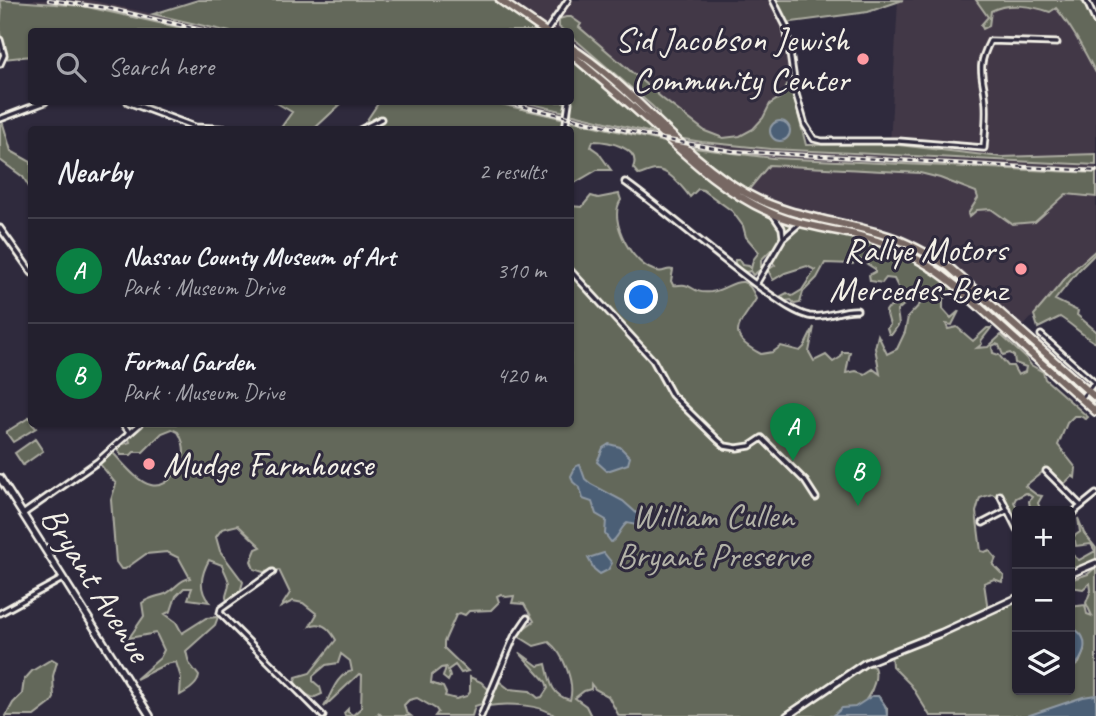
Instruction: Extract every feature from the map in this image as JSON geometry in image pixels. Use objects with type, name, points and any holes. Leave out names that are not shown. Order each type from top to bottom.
[{"type":"main road","points":[[500,0],[542,28]]},
{"type":"main road","points":[[574,50],[613,79],[705,164],[746,193],[789,212],[866,229],[897,239],[929,255],[962,277],[1093,395]]},
{"type":"main road","points":[[574,56],[707,175],[743,200],[801,223],[892,246],[930,266],[955,285],[1096,413]]},
{"type":"main road","points":[[955,285],[962,277]]},
{"type":"main road","name":"Bryant Avenue","points":[[0,478],[150,716]]},
{"type":"main road","points":[[1075,572],[1096,563]]},
{"type":"main road","points":[[788,716],[864,663],[942,633],[1012,600]]},
{"type":"street","points":[[548,28],[568,0]]},
{"type":"street","points":[[773,0],[786,26],[792,78],[805,125],[809,134],[818,140],[899,141],[984,148],[986,104],[981,76],[982,57],[990,41],[1058,43]]},
{"type":"street","points":[[1086,0],[1096,22]]},
{"type":"street","points":[[0,40],[4,58],[0,64]]},
{"type":"street","points":[[0,119],[37,105]]},
{"type":"street","points":[[136,105],[192,126]]},
{"type":"street","points":[[566,126],[569,105]]},
{"type":"street","points":[[368,126],[381,119]]},
{"type":"street","points":[[625,183],[756,284],[795,310],[808,315],[826,316],[848,309],[857,310]]},
{"type":"street","points":[[773,214],[782,228],[783,238]]},
{"type":"street","points":[[756,284],[783,238],[801,223]]},
{"type":"street","points":[[0,228],[28,267]]},
{"type":"street","points":[[574,274],[653,360],[672,395],[712,435],[725,446],[737,449],[750,446],[762,438],[805,481],[816,498]]},
{"type":"street","points":[[1041,335],[1095,383],[1093,395],[1082,398]]},
{"type":"street","points":[[125,427],[130,433]]},
{"type":"street","points":[[23,515],[86,471],[137,427]]},
{"type":"street","points":[[1046,471],[1082,506]]},
{"type":"street","points":[[1075,511],[1096,494]]},
{"type":"street","points":[[1000,495],[1012,518]]},
{"type":"street","points":[[982,523],[1008,510]]},
{"type":"street","points":[[273,572],[220,613],[323,716]]},
{"type":"street","points":[[0,614],[62,579]]},
{"type":"street","points":[[481,716],[514,637],[527,618]]},
{"type":"shaded area","points":[[21,0],[90,0],[216,28],[182,28],[83,6]]},
{"type":"shaded area","points":[[500,0],[773,0],[787,30],[792,90],[758,126],[740,136],[723,138],[705,131],[663,99],[659,122],[574,50],[574,28],[542,28]]},
{"type":"shaded area","points":[[898,0],[1051,0],[1096,67],[1096,154],[1001,157],[890,144]]},
{"type":"shaded area","points":[[506,105],[536,105],[565,112],[564,119]]},
{"type":"shaded area","points":[[572,113],[657,135],[665,143],[571,121]]},
{"type":"shaded area","points":[[688,140],[771,149],[1096,165],[1096,173],[773,158],[697,149]]},
{"type":"shaded area","points":[[768,165],[920,173],[976,192],[994,212],[1012,224],[1029,223],[1064,194],[1096,197],[1096,251],[1021,329],[962,277],[903,242],[824,220],[746,193]]},
{"type":"green space","points":[[0,0],[83,6],[182,28],[28,28],[28,56],[4,59],[0,36]]},
{"type":"green space","points":[[198,0],[500,0],[526,18],[533,28],[213,28],[153,14]]},
{"type":"green space","points":[[773,0],[903,0],[868,12],[785,23]]},
{"type":"green space","points":[[976,0],[1082,0],[1096,27],[1096,73],[1073,31],[1056,8],[1050,12],[1021,6],[998,8],[991,11],[989,26],[983,29],[981,25],[988,17]]},
{"type":"green space","points":[[571,17],[581,24],[579,27],[663,99],[705,131],[723,138],[740,136],[753,129],[770,104],[784,95],[787,85],[792,90],[806,145],[890,144],[1001,157],[1096,154],[1096,165],[771,149],[677,138],[659,122],[659,113],[652,106],[574,39],[574,28],[559,27],[559,19]]},
{"type":"green space","points":[[576,59],[664,136],[536,105],[574,105]]},
{"type":"green space","points":[[280,105],[340,105],[317,126],[282,126],[292,112]]},
{"type":"green space","name":"William Cullen Bryant Preserve","points":[[377,105],[505,105],[673,144],[761,209],[878,242],[930,267],[929,272],[947,280],[957,299],[949,294],[943,299],[943,309],[951,318],[959,311],[952,325],[946,324],[948,329],[957,327],[973,341],[987,328],[991,328],[977,348],[988,347],[1001,335],[1088,417],[1086,419],[1074,416],[1067,423],[1058,445],[1076,468],[1075,478],[1072,476],[1062,486],[1047,475],[1045,470],[1025,486],[1042,496],[1039,506],[1030,506],[1032,497],[1026,493],[1016,498],[1014,502],[1016,506],[1012,506],[1012,521],[1001,499],[992,494],[980,498],[976,512],[981,551],[989,550],[996,558],[993,565],[1004,576],[1002,582],[994,579],[984,583],[988,610],[1012,601],[1012,695],[1075,695],[1075,666],[1084,651],[1075,629],[1075,606],[1085,605],[1087,614],[1092,616],[1086,603],[1091,590],[1090,583],[1083,589],[1075,588],[1075,578],[1088,574],[1096,567],[1096,716],[930,716],[911,685],[892,666],[891,653],[866,664],[874,667],[875,675],[867,698],[878,696],[887,708],[887,716],[619,716],[608,696],[591,684],[591,689],[575,698],[586,706],[591,716],[555,716],[533,707],[488,706],[484,703],[475,706],[472,716],[435,716],[438,712],[436,709],[417,698],[404,705],[411,716],[382,716],[378,712],[380,716],[345,716],[344,713],[348,709],[353,715],[361,708],[362,675],[359,674],[324,707],[338,680],[352,671],[350,661],[341,654],[338,663],[326,665],[313,676],[313,681],[320,687],[322,694],[313,698],[300,691],[295,682],[296,677],[310,673],[336,640],[325,627],[318,624],[310,626],[317,614],[303,603],[293,601],[281,607],[290,593],[279,570],[263,572],[254,569],[251,561],[256,549],[261,547],[238,525],[222,529],[216,537],[220,551],[243,582],[237,602],[231,605],[226,599],[229,583],[222,565],[209,560],[202,582],[203,592],[209,602],[188,599],[192,588],[184,588],[176,596],[171,611],[165,614],[176,622],[182,633],[206,618],[218,617],[215,625],[186,651],[189,663],[199,676],[197,682],[180,695],[181,678],[176,662],[136,679],[160,658],[164,650],[156,633],[129,638],[144,616],[142,603],[165,594],[190,578],[179,558],[167,552],[146,554],[125,569],[121,569],[116,562],[111,500],[116,484],[100,464],[113,453],[141,480],[157,485],[173,476],[184,453],[178,432],[172,429],[162,433],[143,452],[121,455],[118,450],[120,445],[130,442],[126,427],[574,427],[574,206],[582,207],[591,196],[598,198],[619,194],[621,200],[617,219],[625,242],[631,252],[648,268],[659,271],[673,270],[673,285],[685,285],[697,291],[711,292],[737,282],[747,284],[756,299],[738,329],[738,335],[749,347],[761,354],[773,352],[781,346],[800,351],[814,327],[809,352],[814,361],[826,355],[833,362],[841,357],[842,352],[850,352],[846,373],[856,371],[865,374],[873,369],[880,374],[875,348],[878,335],[887,354],[897,349],[908,317],[923,301],[908,290],[909,300],[897,311],[899,324],[892,334],[889,334],[887,328],[890,325],[886,311],[897,305],[898,287],[894,279],[886,278],[882,283],[870,281],[869,275],[875,272],[875,269],[856,257],[853,264],[825,263],[817,278],[803,292],[800,303],[785,301],[781,296],[787,293],[792,296],[802,290],[815,270],[807,266],[773,280],[768,270],[775,265],[771,261],[774,253],[772,249],[761,260],[761,269],[753,275],[750,271],[745,272],[736,265],[735,260],[751,269],[759,252],[746,237],[743,226],[732,211],[703,190],[698,189],[690,197],[676,180],[662,171],[653,170],[639,175],[633,168],[633,155],[628,151],[615,144],[593,141],[591,147],[611,170],[597,170],[574,183],[574,126],[363,126]],"holes":[[[999,345],[1003,355],[1010,353],[1014,356],[1015,363],[1026,367],[1025,372],[1018,375],[1013,366],[1008,366],[999,355],[993,353],[992,346]],[[497,596],[514,596],[512,603],[524,604],[534,621],[519,632],[518,636],[534,646],[549,642],[554,647],[564,661],[570,677],[570,700],[555,691],[546,664],[538,666],[519,652],[546,682],[548,688],[542,697],[538,698],[530,691],[509,689],[500,682],[489,690],[470,677],[470,692],[467,696],[456,699],[445,696],[443,687],[431,683],[432,675],[446,667],[443,677],[448,681],[448,670],[455,665],[461,673],[468,671],[444,648],[456,615],[465,615],[469,611],[491,610],[499,602]]]},
{"type":"green space","points":[[3,124],[11,151],[28,160],[28,185],[23,177],[0,160],[0,125]]},
{"type":"green space","points":[[686,147],[773,158],[1096,173],[1096,197],[1066,194],[1035,222],[1012,224],[991,209],[977,210],[969,217],[968,214],[978,198],[976,192],[920,173],[769,165],[746,193]]},
{"type":"green space","points":[[1096,250],[1055,300],[1078,311],[1077,315],[1096,331],[1096,343],[1060,317],[1038,328],[1034,315],[1069,274]]},
{"type":"green space","points":[[28,418],[28,427],[36,428],[13,442],[6,432]]},
{"type":"green space","points":[[35,439],[43,451],[23,465],[15,453]]},
{"type":"green space","points":[[1078,518],[1084,533],[1096,548],[1096,562],[1075,571],[1075,557],[1079,560],[1095,551],[1091,544],[1076,546],[1075,536],[1080,532]]},
{"type":"green space","points":[[52,659],[57,662],[53,676],[54,698],[51,703],[34,716],[6,716],[22,694],[24,680],[32,671]]},
{"type":"water","points":[[780,121],[787,124],[790,131],[787,138],[780,141],[773,138],[770,131],[773,124]]},
{"type":"water","points":[[609,444],[620,447],[630,457],[628,464],[607,471],[597,462],[603,448]]},
{"type":"water","points":[[580,465],[585,479],[623,501],[642,518],[641,526],[627,523],[611,542],[605,534],[606,520],[596,514],[592,502],[583,499],[580,488],[573,482],[571,476],[576,466]]},
{"type":"water","points":[[604,553],[612,563],[608,570],[600,574],[588,558]]},
{"type":"water","points":[[1075,630],[1084,642],[1080,660],[1075,665]]},
{"type":"water","points":[[1096,695],[1096,716],[1027,716],[1083,697]]},
{"type":"water","points":[[872,696],[878,696],[882,701],[887,716],[833,716],[842,708],[855,707]]},
{"type":"railway","points":[[49,0],[107,8],[193,28]]},
{"type":"railway","points":[[517,105],[662,139],[732,151],[1096,171]]},
{"type":"place","name":"Sid Jacobson Jewish Community Center","points":[[863,59]]},
{"type":"place","name":"Rallye Motors Mercedes-Benz","points":[[1021,269]]},
{"type":"place","name":"Nassau County Museum of Art","points":[[793,461]]},
{"type":"place","name":"Mudge Farmhouse","points":[[149,464]]},
{"type":"place","name":"Formal Garden","points":[[858,506]]}]
